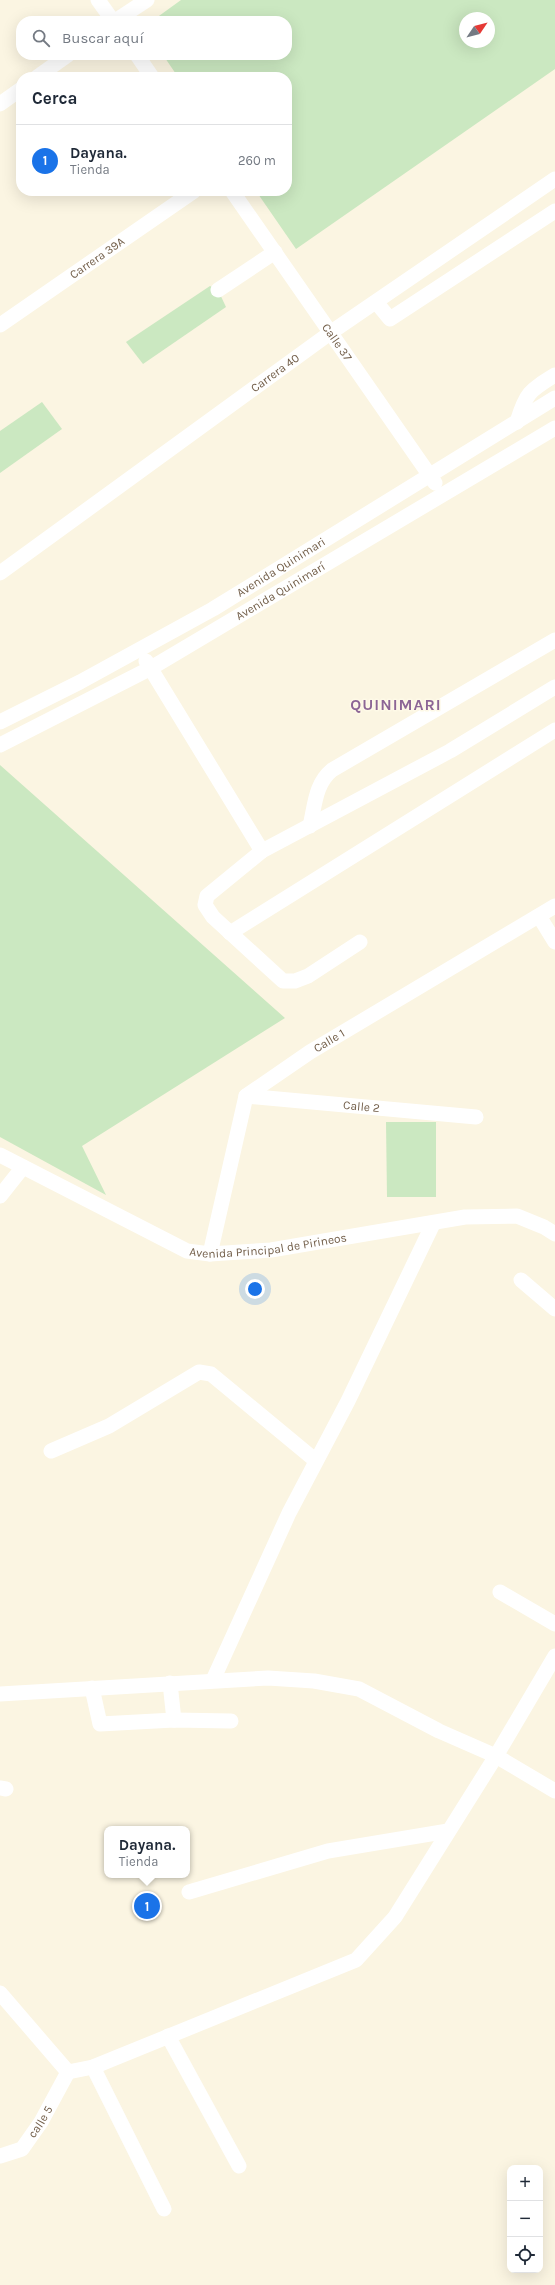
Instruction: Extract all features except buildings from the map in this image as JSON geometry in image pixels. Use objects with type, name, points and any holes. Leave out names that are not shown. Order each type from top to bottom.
[{"type":"street","points":[[98,0],[110,16]]},
{"type":"street","points":[[122,16],[147,0]]},
{"type":"street","points":[[44,72],[61,60]]},
{"type":"street","points":[[140,60],[149,72]]},
{"type":"street","points":[[0,104],[16,93]]},
{"type":"street","name":"Carrera 40","points":[[0,573],[330,333],[555,179]]},
{"type":"street","name":"Carrera 39A","points":[[0,325],[187,196]]},
{"type":"street","name":"Calle 37","points":[[236,196],[443,494]]},
{"type":"street","points":[[376,302],[390,320],[555,212]]},
{"type":"street","points":[[218,290],[275,252]]},
{"type":"street","points":[[517,422],[523,402],[531,390],[555,375]]},
{"type":"street","name":"Avenida Quinimari","points":[[0,722],[139,650],[213,609],[555,398]]},
{"type":"street","name":"Avenida Quinimarí","points":[[0,744],[152,668],[335,561],[443,494],[555,428]]},
{"type":"street","points":[[310,826],[319,786],[324,777],[332,770],[555,640]]},
{"type":"street","points":[[139,650],[152,668],[262,851]]},
{"type":"street","points":[[360,942],[308,976],[295,982],[283,981],[230,933],[209,911],[205,905],[207,896],[262,851],[450,751],[555,687]]},
{"type":"street","points":[[230,933],[555,730]]},
{"type":"street","name":"Calle 1","points":[[246,1096],[310,1052],[555,906]]},
{"type":"street","points":[[539,916],[555,942]]},
{"type":"street","points":[[210,1254],[246,1096]]},
{"type":"street","name":"Calle 2","points":[[246,1096],[476,1117]]},
{"type":"street","name":"Avenida Principal de Pirineos","points":[[0,1155],[186,1251],[210,1254],[271,1250],[433,1224],[465,1217],[517,1216],[544,1227],[555,1234]]},
{"type":"street","points":[[0,1196],[23,1167]]},
{"type":"street","points":[[213,1680],[289,1513],[348,1401],[433,1224]]},
{"type":"street","points":[[521,1280],[555,1309]]},
{"type":"street","points":[[51,1451],[109,1426],[199,1372],[211,1374],[316,1460]]},
{"type":"street","points":[[500,1592],[555,1624]]},
{"type":"street","points":[[1,1995],[68,2072],[93,2067],[356,1960],[395,1917],[496,1756],[555,1656]]},
{"type":"street","points":[[0,1694],[213,1680],[268,1678],[359,1688],[440,1731],[496,1756],[555,1791]]},
{"type":"street","points":[[170,1683],[174,1720]]},
{"type":"street","points":[[92,1688],[100,1724],[174,1720],[231,1722]]},
{"type":"street","points":[[189,1892],[328,1852],[448,1831]]},
{"type":"street","points":[[168,2036],[239,2166]]},
{"type":"street","points":[[93,2067],[164,2209]]},
{"type":"street","name":"calle 5","points":[[0,2156],[22,2148],[41,2122],[68,2072]]},
{"type":"green space","points":[[181,0],[555,0],[555,69],[296,249],[259,196],[292,196],[292,72],[175,72],[166,60],[292,60],[292,16],[159,16]]},
{"type":"green space","points":[[210,286],[218,290],[226,307],[143,364],[126,342]]},
{"type":"green space","points":[[42,402],[62,429],[0,473],[0,431]]},
{"type":"green space","points":[[0,765],[285,1018],[82,1146],[106,1195],[0,1137]]},
{"type":"green space","points":[[386,1122],[436,1122],[436,1197],[387,1197]]},
{"type":"place","name":"Dayana.","points":[[147,1906]]},
{"type":"district","name":"QUINIMARI","points":[[396,704]]}]
